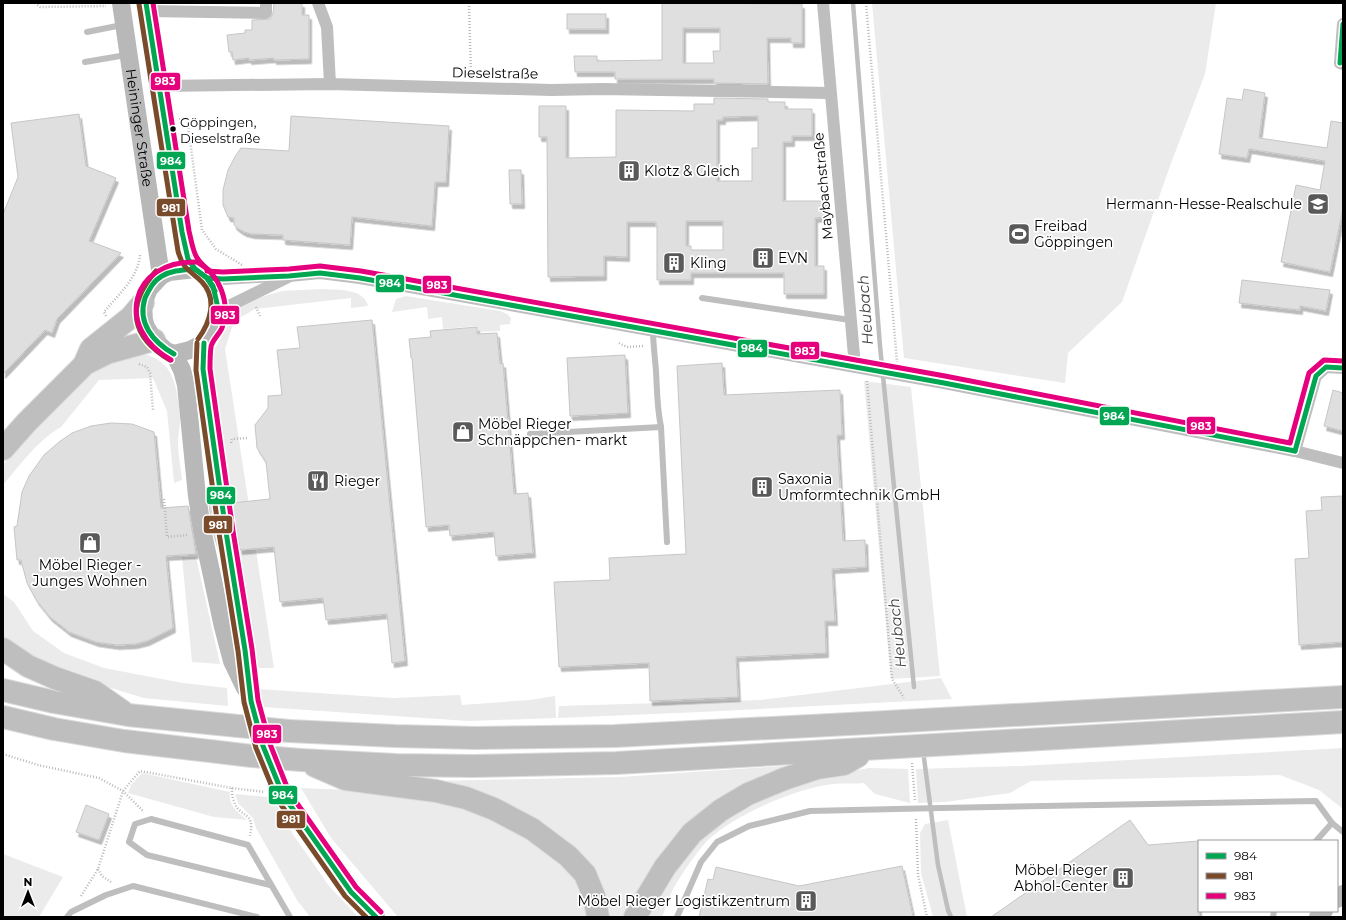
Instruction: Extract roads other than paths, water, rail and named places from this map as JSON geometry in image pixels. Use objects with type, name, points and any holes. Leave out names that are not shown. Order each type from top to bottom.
[{"type":"highway","points":[[118,340],[142,303]]},
{"type":"highway","points":[[3,449],[27,422],[84,365],[91,349],[118,340],[154,340]]},
{"type":"highway","points":[[3,649],[28,666],[55,678],[95,692],[128,715]]},
{"type":"highway","points":[[3,690],[54,702],[128,715],[290,731],[388,736],[476,738],[615,736],[830,726],[1343,697]]},
{"type":"highway","points":[[3,717],[124,741],[252,756],[396,765],[473,766],[600,763],[702,758],[1343,722]]},
{"type":"highway","points":[[635,917],[665,867],[692,833],[721,810],[748,794],[784,779],[816,768],[844,764],[871,748]]},
{"type":"highway","points":[[301,760],[345,779],[436,791],[466,798],[494,809],[532,829],[568,856],[585,874],[594,896],[598,917]]},
{"type":"main road","name":"Heininger Straße","points":[[116,4],[124,25],[161,276]]},
{"type":"main road","name":"Heininger Straße","points":[[146,7],[182,232],[188,259],[201,273]]},
{"type":"main road","points":[[124,25],[134,25],[144,32],[152,46]]},
{"type":"main road","points":[[204,344],[190,350],[174,354],[166,351],[154,340],[146,327],[142,303],[149,289],[161,276],[175,271],[201,273],[213,286],[219,311],[215,326],[204,344],[203,369],[226,532],[246,650],[251,701],[263,746],[283,794],[351,892],[376,917]]},
{"type":"main road","points":[[174,354],[182,370],[186,385],[198,503],[223,627],[232,661],[251,701]]},
{"type":"street","points":[[146,7],[266,13],[266,3]]},
{"type":"street","points":[[318,3],[327,27],[330,84]]},
{"type":"street","name":"Maybachstraße","points":[[823,3],[850,320],[861,368]]},
{"type":"street","points":[[1342,64],[1343,24]]},
{"type":"street","name":"Dieselstraße","points":[[159,86],[330,84],[472,88],[830,93]]},
{"type":"street","points":[[201,273],[223,280],[320,273],[360,278],[898,374],[1295,451],[1343,463]]},
{"type":"street","points":[[219,311],[290,276]]},
{"type":"street","points":[[1295,451],[1316,376],[1326,367],[1343,368]]},
{"type":"lane","points":[[87,32],[124,25]]},
{"type":"lane","points":[[85,62],[128,55]]},
{"type":"lane","points":[[702,298],[850,320]]},
{"type":"lane","points":[[653,330],[658,409],[662,427],[668,542]]},
{"type":"lane","points":[[530,434],[662,427]]},
{"type":"lane","points":[[677,917],[701,862],[717,842],[750,826],[810,811],[1316,801],[1332,823],[1343,832]]},
{"type":"lane","points":[[270,884],[147,855],[129,842],[135,824],[151,819],[248,845],[290,917]]},
{"type":"lane","points":[[1317,840],[1332,823]]},
{"type":"lane","points":[[69,914],[106,895],[133,886],[258,917]]},
{"type":"waterway","name":"Heubach","points":[[853,3],[880,346],[914,687]]},
{"type":"waterway","name":"Heubach","points":[[924,758],[938,865],[948,910],[951,917]]},
{"type":"place","name":"Göppingen, Dieselstraße","points":[[173,129]]},
{"type":"place","name":"Klotz & Gleich","points":[[629,171]]},
{"type":"place","name":"Hermann-Hesse-Realschule","points":[[1318,204]]},
{"type":"place","name":"Freibad Göppingen","points":[[1019,234]]},
{"type":"place","name":"EVN","points":[[763,258]]},
{"type":"place","name":"Kling","points":[[674,263]]},
{"type":"place","name":"Möbel Rieger Schnäppchen- markt","points":[[463,432]]},
{"type":"place","name":"Rieger","points":[[318,481]]},
{"type":"place","name":"Saxonia Umformtechnik GmbH","points":[[762,487]]},
{"type":"place","name":"Möbel Rieger - Junges Wohnen","points":[[90,543]]},
{"type":"place","name":"Möbel Rieger Abhol-Center","points":[[1123,878]]},
{"type":"place","name":"Möbel Rieger Logistikzentrum","points":[[806,901]]}]
